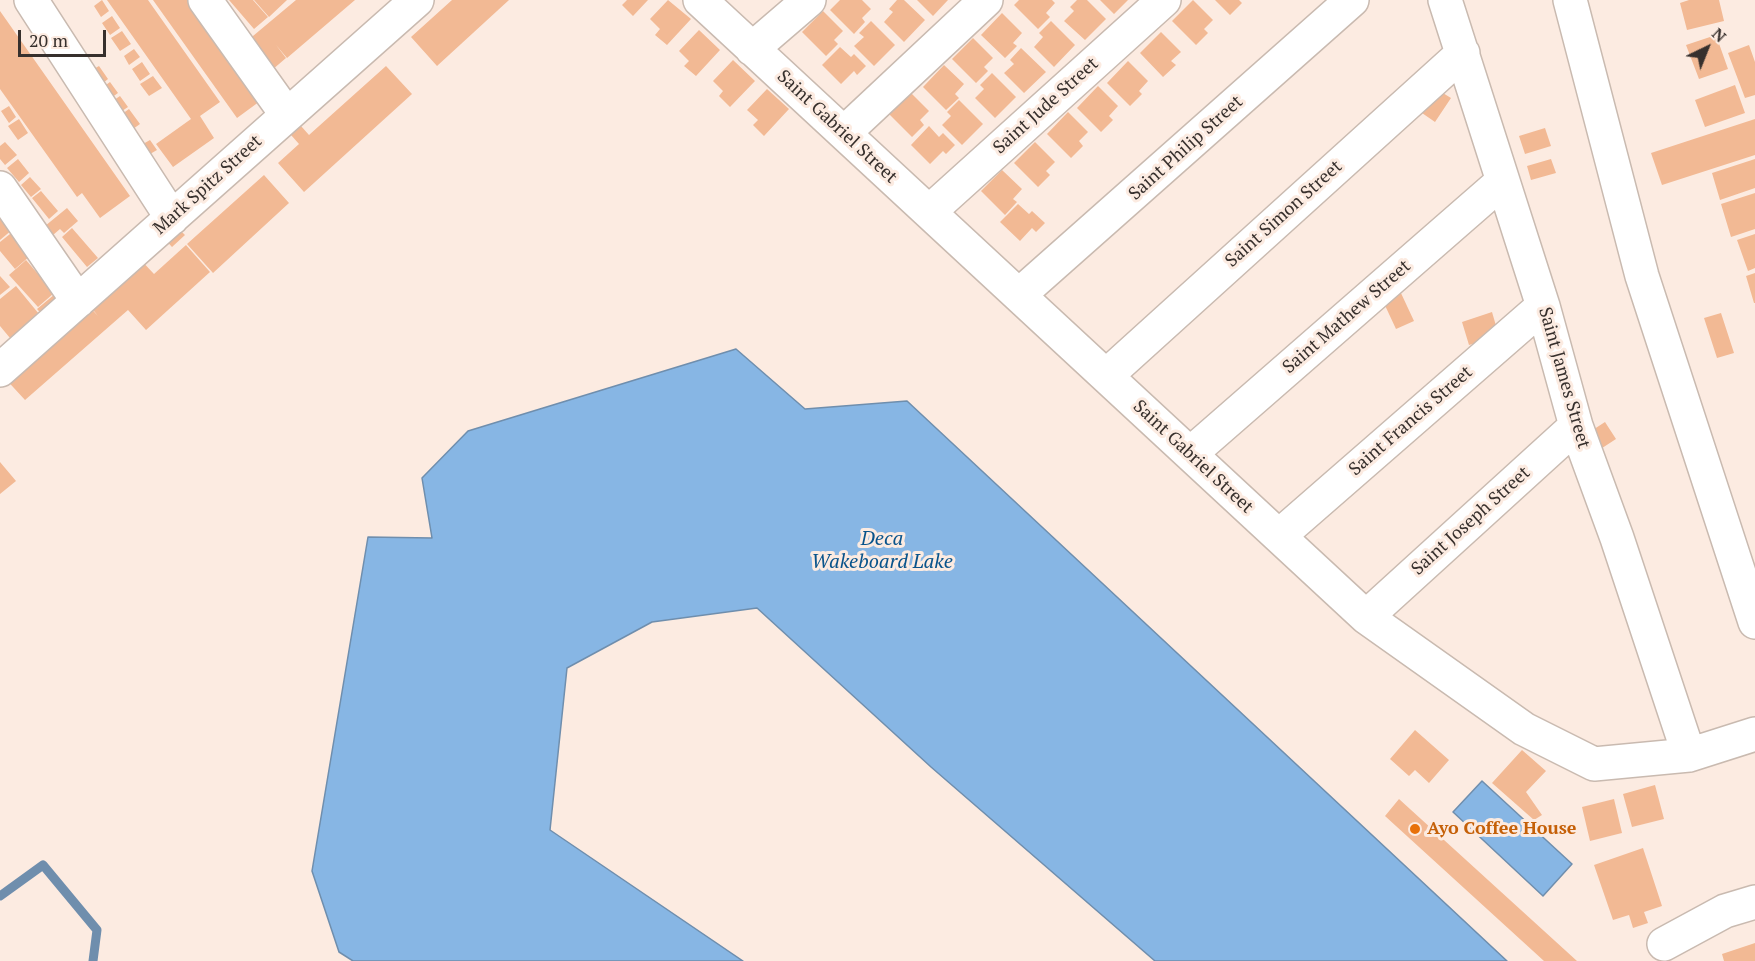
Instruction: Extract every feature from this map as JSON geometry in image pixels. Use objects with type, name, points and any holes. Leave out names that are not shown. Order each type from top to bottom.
[{"type":"street","points":[[31,0],[172,218]]},
{"type":"street","points":[[205,0],[287,115]]},
{"type":"street","name":"Mark Spitz Street","points":[[0,370],[417,0]]},
{"type":"street","name":"Saint Gabriel Street","points":[[700,0],[1366,617],[1524,729],[1594,764],[1689,754],[1755,734]]},
{"type":"street","points":[[752,49],[809,0]]},
{"type":"street","points":[[844,133],[986,0]]},
{"type":"street","name":"Saint Jude Street","points":[[929,212],[1164,0]]},
{"type":"street","name":"Saint Philip Street","points":[[1019,296],[1352,0]]},
{"type":"street","name":"Saint James Street","points":[[1445,0],[1543,306],[1576,426],[1617,538],[1689,754]]},
{"type":"street","points":[[1570,0],[1642,276],[1755,622]]},
{"type":"street","name":"Saint Simon Street","points":[[1106,376],[1463,52]]},
{"type":"street","name":"Saint Mathew Street","points":[[1190,454],[1503,181]]},
{"type":"street","points":[[0,188],[78,301]]},
{"type":"street","name":"Saint Francis Street","points":[[1280,536],[1543,306]]},
{"type":"street","name":"Saint Joseph Street","points":[[1366,617],[1576,426]]},
{"type":"street","points":[[1664,944],[1725,911],[1755,902]]},
{"type":"water","name":"Deca Wakeboard Lake","points":[[736,349],[805,409],[907,401],[1507,961],[1155,961],[931,767],[757,608],[652,622],[567,668],[550,830],[743,961],[353,961],[339,952],[312,871],[368,537],[432,538],[422,478],[468,431]]},
{"type":"water","points":[[1482,781],[1572,864],[1543,896],[1453,812]]},
{"type":"building","points":[[102,0],[109,11],[101,17],[94,6]]},
{"type":"building","points":[[107,0],[148,0],[220,102],[200,116],[214,138],[173,167],[156,144],[191,119]]},
{"type":"building","points":[[153,0],[199,0],[267,96],[237,118]]},
{"type":"building","points":[[229,0],[253,0],[268,17],[254,29]]},
{"type":"building","points":[[254,0],[287,0],[269,17]]},
{"type":"building","points":[[296,0],[355,0],[287,58],[276,45],[286,58],[272,70],[247,41]]},
{"type":"building","points":[[452,0],[509,0],[437,66],[411,37]]},
{"type":"building","points":[[627,0],[648,0],[633,16],[622,5]]},
{"type":"building","points":[[668,0],[691,19],[667,45],[655,35],[660,29],[650,19]]},
{"type":"building","points":[[840,0],[862,0],[871,9],[862,18],[865,22],[854,34],[830,10]]},
{"type":"building","points":[[897,0],[904,0],[925,20],[904,42],[884,22],[893,12],[889,9]]},
{"type":"building","points":[[917,0],[948,0],[933,16]]},
{"type":"building","points":[[1019,0],[1052,0],[1055,3],[1046,13],[1050,17],[1038,29],[1014,5]]},
{"type":"building","points":[[1077,0],[1087,0],[1106,19],[1085,40],[1064,21],[1074,11],[1070,7]]},
{"type":"building","points":[[1100,0],[1128,0],[1114,14]]},
{"type":"building","points":[[1193,0],[1213,20],[1204,29],[1208,33],[1196,45],[1172,21]]},
{"type":"building","points":[[1215,0],[1239,0],[1242,3],[1230,15]]},
{"type":"building","points":[[1689,0],[1719,0],[1724,21],[1687,30],[1680,3]]},
{"type":"building","points":[[0,11],[130,196],[100,218],[82,193],[77,197],[0,89]]},
{"type":"building","points":[[823,11],[843,31],[834,40],[838,44],[826,56],[802,32]]},
{"type":"building","points":[[1002,13],[1022,33],[1013,43],[1017,46],[1005,58],[981,35]]},
{"type":"building","points":[[112,16],[120,28],[110,35],[102,23]]},
{"type":"building","points":[[871,21],[895,45],[874,66],[854,46],[864,37],[859,33]]},
{"type":"building","points":[[1051,21],[1075,45],[1054,67],[1034,47],[1043,37],[1039,33]]},
{"type":"building","points":[[699,30],[720,50],[696,76],[684,66],[689,61],[679,51]]},
{"type":"building","points":[[122,31],[131,44],[120,51],[111,38]]},
{"type":"building","points":[[1161,32],[1181,52],[1171,61],[1176,65],[1163,77],[1140,53]]},
{"type":"building","points":[[1716,35],[1728,69],[1699,79],[1686,45]]},
{"type":"building","points":[[973,38],[993,58],[984,67],[988,71],[976,83],[952,59]]},
{"type":"building","points":[[1749,45],[1755,62],[1755,95],[1745,98],[1728,53]]},
{"type":"building","points":[[840,47],[851,57],[854,54],[866,66],[857,75],[854,71],[841,84],[822,65]]},
{"type":"building","points":[[1021,48],[1046,72],[1024,93],[1004,73],[1014,64],[1010,60]]},
{"type":"building","points":[[134,49],[140,57],[129,65],[124,56]]},
{"type":"building","points":[[733,60],[755,81],[730,107],[719,96],[723,91],[713,81]]},
{"type":"building","points":[[1128,61],[1148,81],[1139,91],[1142,94],[1130,106],[1107,83]]},
{"type":"building","points":[[142,62],[150,74],[140,81],[132,69]]},
{"type":"building","points":[[944,65],[964,84],[955,94],[959,98],[946,110],[923,87]]},
{"type":"building","points":[[99,66],[108,79],[102,84],[92,70]]},
{"type":"building","points":[[386,66],[412,94],[304,192],[278,163],[299,144],[283,126],[293,117],[309,135]]},
{"type":"building","points":[[992,73],[1016,97],[995,118],[975,98],[984,89],[980,85]]},
{"type":"building","points":[[153,76],[162,88],[149,96],[140,84]]},
{"type":"building","points":[[110,82],[118,93],[111,98],[103,87]]},
{"type":"building","points":[[1735,85],[1745,113],[1705,127],[1695,100]]},
{"type":"building","points":[[1098,86],[1118,106],[1109,116],[1113,120],[1101,132],[1077,108]]},
{"type":"building","points":[[767,89],[789,109],[764,136],[753,125],[758,120],[747,110]]},
{"type":"building","points":[[1438,90],[1451,98],[1435,122],[1422,113]]},
{"type":"building","points":[[909,91],[929,111],[920,120],[924,125],[912,137],[888,113]]},
{"type":"building","points":[[120,96],[128,107],[122,111],[114,100]]},
{"type":"building","points":[[959,100],[983,124],[962,145],[942,125],[951,116],[947,112]]},
{"type":"building","points":[[9,106],[16,117],[9,123],[1,111]]},
{"type":"building","points":[[129,109],[140,124],[133,129],[122,114]]},
{"type":"building","points":[[1068,112],[1088,132],[1079,141],[1083,146],[1071,158],[1047,134]]},
{"type":"building","points":[[19,119],[28,133],[18,140],[8,126]]},
{"type":"building","points":[[1755,119],[1755,155],[1662,185],[1651,153]]},
{"type":"building","points":[[929,126],[939,137],[943,133],[955,145],[946,154],[943,151],[930,164],[911,145]]},
{"type":"building","points":[[1545,128],[1551,146],[1525,154],[1519,136]]},
{"type":"building","points":[[150,140],[157,150],[150,154],[143,144]]},
{"type":"building","points":[[5,142],[17,155],[5,165],[0,159],[0,146]]},
{"type":"building","points":[[1035,142],[1055,162],[1046,171],[1050,175],[1038,187],[1014,163]]},
{"type":"building","points":[[18,159],[29,173],[19,182],[7,168]]},
{"type":"building","points":[[1551,159],[1556,173],[1531,180],[1527,166]]},
{"type":"building","points":[[1755,159],[1755,188],[1720,200],[1712,173]]},
{"type":"building","points":[[1002,170],[1022,189],[1013,199],[1017,202],[1005,215],[981,191]]},
{"type":"building","points":[[264,175],[289,203],[213,273],[187,244]]},
{"type":"building","points":[[30,177],[41,189],[31,197],[21,185]]},
{"type":"building","points":[[41,191],[58,211],[49,219],[32,198]]},
{"type":"building","points":[[1755,193],[1755,229],[1731,237],[1721,204]]},
{"type":"building","points":[[1018,204],[1029,214],[1032,211],[1045,223],[1036,232],[1032,228],[1020,241],[1000,222]]},
{"type":"building","points":[[67,208],[78,221],[64,233],[60,229],[53,235],[45,226]]},
{"type":"building","points":[[8,212],[19,224],[0,240],[0,218]]},
{"type":"building","points":[[170,220],[185,235],[172,247],[158,232]]},
{"type":"building","points":[[20,226],[38,249],[15,269],[0,251],[0,242]]},
{"type":"building","points":[[72,228],[98,258],[87,267],[62,237]]},
{"type":"building","points":[[1755,234],[1755,268],[1748,271],[1737,240]]},
{"type":"building","points":[[186,245],[210,272],[146,330],[128,310],[25,400],[2,375],[85,302],[98,316],[86,301],[138,257],[154,274]]},
{"type":"building","points":[[26,260],[38,274],[45,268],[61,287],[38,307],[9,275]]},
{"type":"building","points":[[1755,273],[1755,303],[1754,303],[1746,276]]},
{"type":"building","points":[[0,276],[10,287],[0,295]]},
{"type":"building","points":[[16,286],[39,314],[10,338],[0,326],[0,299]]},
{"type":"building","points":[[61,289],[49,322],[37,309]]},
{"type":"building","points":[[1400,291],[1414,321],[1396,329],[1382,299]]},
{"type":"building","points":[[1492,312],[1499,336],[1469,345],[1462,322]]},
{"type":"building","points":[[1721,313],[1734,353],[1717,358],[1704,318]]},
{"type":"building","points":[[1605,422],[1616,439],[1596,452],[1585,435]]},
{"type":"building","points":[[0,462],[16,481],[0,494]]},
{"type":"building","points":[[1415,730],[1449,760],[1429,783],[1415,770],[1409,776],[1390,759]]},
{"type":"building","points":[[1522,750],[1546,771],[1526,792],[1542,815],[1534,820],[1492,783]]},
{"type":"building","points":[[1655,785],[1664,819],[1632,827],[1623,794]]},
{"type":"building","points":[[1399,799],[1577,961],[1544,961],[1385,816]]},
{"type":"building","points":[[1614,799],[1622,833],[1590,841],[1582,807]]},
{"type":"building","points":[[1643,848],[1662,906],[1644,912],[1648,923],[1633,928],[1629,915],[1613,920],[1594,865]]},
{"type":"building","points":[[1755,943],[1755,961],[1724,961],[1722,954]]},
{"type":"waterway","points":[[0,896],[43,865],[97,930],[93,961]]},
{"type":"place","name":"Ayo Coffee House","points":[[1415,829]]}]
